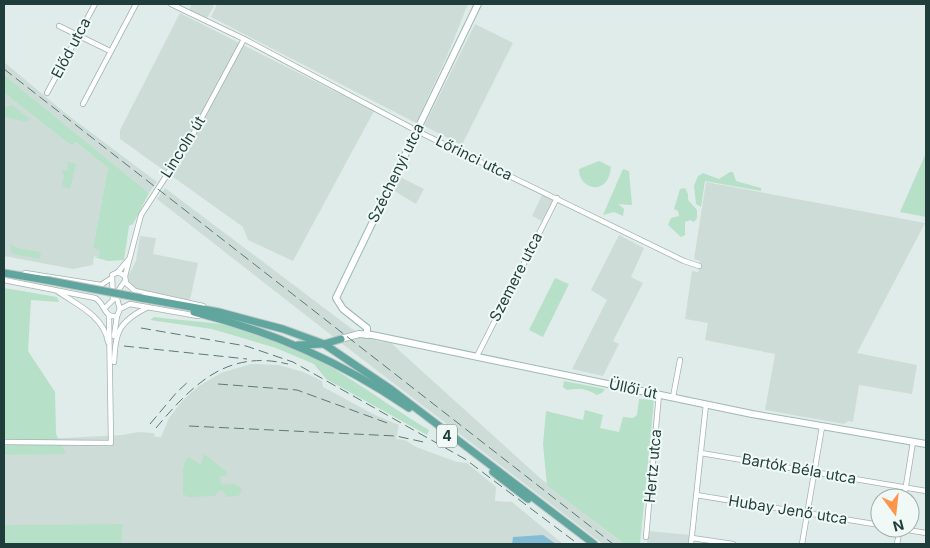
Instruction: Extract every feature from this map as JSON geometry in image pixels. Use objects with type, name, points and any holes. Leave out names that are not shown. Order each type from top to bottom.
[{"type":"main road","name":"Széchenyi utca","points":[[367,334],[367,328],[342,309],[336,298],[478,4]]},
{"type":"main road","name":"4","points":[[4,272],[46,282],[193,309],[312,338],[356,364],[500,471],[594,544]]},
{"type":"main road","name":"4","points":[[4,278],[46,282]]},
{"type":"main road","name":"4","points":[[218,315],[296,345],[356,375],[411,409],[587,544]]},
{"type":"main road","name":"Üllői út","points":[[341,338],[367,334],[822,427],[926,444]]},
{"type":"main road","points":[[312,338],[341,338]]},
{"type":"main road","points":[[296,345],[324,344],[341,338]]},
{"type":"main road","points":[[341,338],[341,349],[356,364]]},
{"type":"street","name":"Előd utca","points":[[47,93],[95,4]]},
{"type":"street","points":[[83,104],[136,4]]},
{"type":"street","name":"Lőrinci utca","points":[[171,4],[244,39],[417,131],[684,261],[699,266]]},
{"type":"street","points":[[59,26],[110,51]]},
{"type":"street","name":"Lincoln út","points":[[125,279],[141,215],[192,136],[244,39]]},
{"type":"street","name":"Szemere utca","points":[[477,356],[556,198]]},
{"type":"street","name":"Lincoln út","points":[[118,272],[130,258]]},
{"type":"street","points":[[4,272],[56,277],[100,285],[110,279],[114,273],[118,272],[135,291],[193,302],[218,315]]},
{"type":"street","points":[[4,278],[95,298],[105,308],[109,316],[111,368],[110,443],[4,442]]},
{"type":"street","points":[[105,308],[114,294],[113,284],[110,279]]},
{"type":"street","points":[[120,309],[116,303],[120,286],[125,279]]},
{"type":"street","points":[[113,284],[120,286]]},
{"type":"street","points":[[54,290],[93,315],[103,327],[108,339],[111,368]]},
{"type":"street","points":[[109,303],[116,303]]},
{"type":"street","points":[[111,368],[117,316],[120,309],[130,304],[218,315]]},
{"type":"street","points":[[111,368],[118,330],[127,319],[148,307]]},
{"type":"street","points":[[109,316],[117,316]]},
{"type":"street","points":[[673,397],[680,360]]},
{"type":"street","name":"Hertz utca","points":[[646,537],[659,394]]},
{"type":"street","points":[[692,544],[706,404]]},
{"type":"street","points":[[802,544],[822,427]]},
{"type":"street","points":[[906,487],[913,442]]},
{"type":"street","name":"Bartók Béla utca","points":[[701,453],[926,491]]},
{"type":"street","name":"Hubay Jenő utca","points":[[696,495],[870,524]]},
{"type":"street","points":[[692,538],[733,544]]},
{"type":"shaded area","points":[[192,4],[210,4],[214,6],[207,18],[189,10]]},
{"type":"shaded area","points":[[217,4],[468,4],[448,54],[416,123],[211,17]]},
{"type":"shaded area","points":[[180,13],[374,111],[293,261],[248,240],[243,227],[120,139],[120,130]]},
{"type":"shaded area","points":[[475,24],[513,43],[462,145],[424,126]]},
{"type":"shaded area","points":[[4,62],[65,113],[157,182],[149,193],[4,75]]},
{"type":"shaded area","points":[[4,93],[72,146],[76,142],[108,168],[93,248],[101,251],[99,256],[94,256],[93,265],[73,269],[4,256]]},
{"type":"shaded area","points":[[400,177],[424,189],[416,204],[393,190]]},
{"type":"shaded area","points":[[706,182],[925,223],[857,353],[917,365],[912,394],[859,385],[853,422],[848,421],[844,424],[765,410],[775,354],[705,340],[708,323],[685,319],[692,271],[698,272],[700,261],[694,259]]},
{"type":"shaded area","points":[[165,188],[352,329],[377,341],[391,343],[540,478],[623,544],[603,544],[349,349],[157,199]]},
{"type":"shaded area","points":[[542,195],[553,200],[542,221],[532,216]]},
{"type":"shaded area","points":[[619,235],[644,248],[631,277],[643,283],[613,341],[619,344],[603,376],[572,369],[607,300],[591,290]]},
{"type":"shaded area","points":[[140,236],[156,238],[153,254],[198,263],[190,300],[134,288],[130,285],[128,276],[136,261]]},
{"type":"shaded area","points":[[251,364],[279,365],[303,372],[322,381],[323,387],[375,415],[399,425],[396,439],[405,440],[416,447],[457,462],[467,463],[496,487],[495,501],[512,502],[563,544],[4,544],[4,379],[42,439],[123,435],[138,432],[154,433],[155,437],[161,437],[169,418],[183,400],[199,386],[221,373]]},
{"type":"shaded area","points":[[648,531],[690,535],[689,544],[647,544]]},
{"type":"green space","points":[[4,75],[149,193],[133,224],[129,226],[124,260],[108,261],[94,257],[99,256],[100,251],[93,248],[108,168],[76,142],[72,146],[4,93]]},
{"type":"green space","points":[[12,105],[29,118],[27,122],[5,117],[4,108]]},
{"type":"green space","points":[[926,153],[926,217],[900,212]]},
{"type":"green space","points":[[62,160],[76,164],[70,189],[62,187],[63,170],[67,170],[68,163]]},
{"type":"green space","points":[[599,161],[611,167],[609,177],[605,183],[599,187],[594,187],[583,181],[579,169]]},
{"type":"green space","points":[[623,169],[629,171],[632,205],[618,204],[624,209],[623,216],[614,212],[603,215]]},
{"type":"green space","points":[[733,172],[736,181],[761,188],[761,191],[705,181],[701,207],[696,204],[694,186],[698,176],[703,173],[719,179]]},
{"type":"green space","points":[[685,188],[688,200],[697,210],[697,218],[694,222],[690,220],[685,222],[685,235],[681,237],[668,225],[671,218],[679,216],[678,211],[674,209],[680,189]]},
{"type":"green space","points":[[10,244],[17,248],[41,252],[40,259],[13,254],[10,250]]},
{"type":"green space","points":[[555,278],[569,284],[543,337],[529,330]]},
{"type":"green space","points":[[4,288],[57,297],[59,302],[31,300],[28,351],[55,392],[56,434],[66,454],[4,455]]},
{"type":"green space","points":[[154,317],[234,326],[283,342],[305,352],[347,377],[429,430],[427,435],[326,379],[314,364],[276,348],[212,329],[150,320]]},
{"type":"green space","points":[[564,381],[605,389],[597,395],[583,389],[567,390],[563,387]]},
{"type":"green space","points":[[639,399],[654,400],[640,544],[624,544],[547,485],[543,444],[546,411],[583,420],[585,410],[603,415],[600,428],[619,432],[623,417],[633,418],[637,415]]},
{"type":"green space","points":[[204,454],[228,473],[225,476],[219,476],[221,484],[238,486],[242,491],[238,496],[227,497],[220,490],[215,496],[188,497],[183,494],[183,468],[186,459],[189,457],[201,465]]},
{"type":"green space","points":[[123,524],[121,544],[4,544],[4,525]]},
{"type":"water","points":[[543,535],[556,544],[512,544],[513,537]]},
{"type":"railway","points":[[4,69],[613,544]]},
{"type":"railway","points":[[141,328],[246,346],[293,362],[465,459],[578,544]]},
{"type":"railway","points":[[124,346],[247,359]]},
{"type":"railway","points":[[156,428],[183,398],[198,385],[213,374],[229,366],[247,362],[266,361],[288,364]]},
{"type":"railway","points":[[150,424],[177,392],[190,380]]},
{"type":"railway","points":[[218,384],[297,390],[390,424]]},
{"type":"railway","points":[[189,426],[396,436],[428,443]]}]
